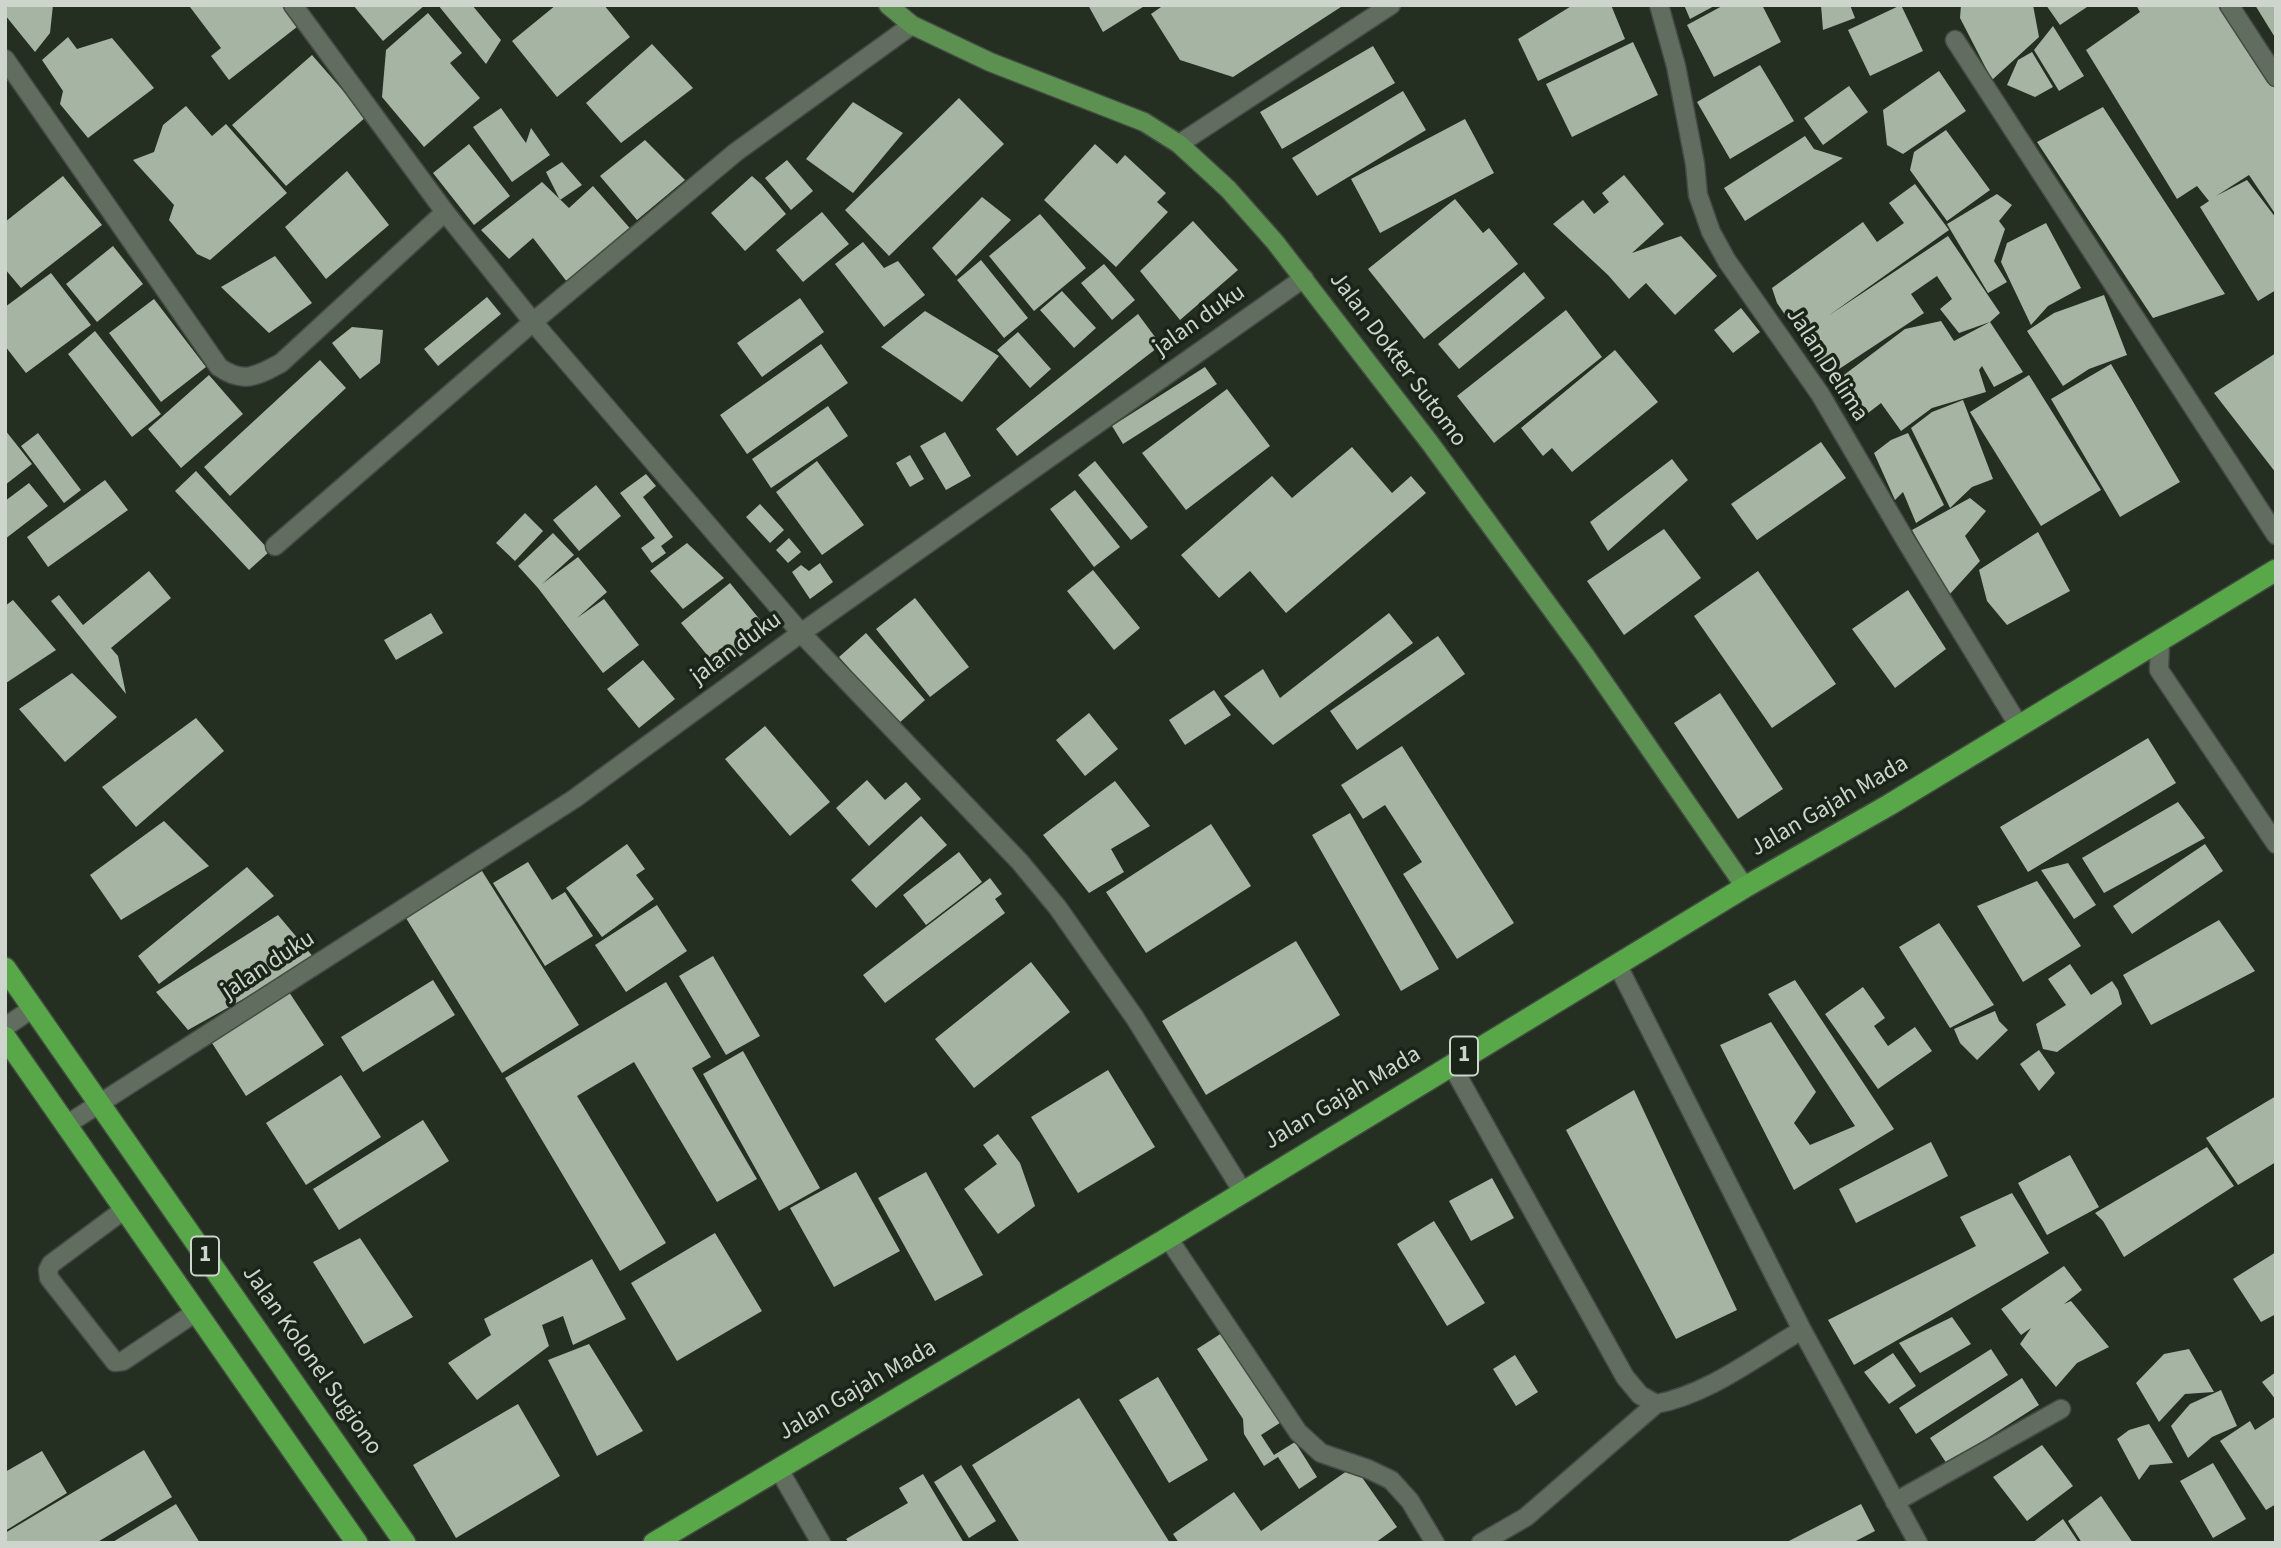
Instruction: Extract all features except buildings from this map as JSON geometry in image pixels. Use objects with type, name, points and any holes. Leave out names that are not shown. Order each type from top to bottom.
[{"type":"highway","name":"Jalan Gajah Mada","points":[[654,1543],[1168,1238],[1451,1064],[1745,887],[1889,805],[2276,570]]},
{"type":"highway","name":"Jalan Kolonel Sugiono","points":[[5,968],[405,1543]]},
{"type":"highway","name":"1","points":[[5,1037],[357,1543]]},
{"type":"main road","name":"Jalan Dokter Sutomo","points":[[888,5],[912,25],[990,62],[1144,122],[1179,144],[1228,190],[1304,278],[1430,443],[1536,586],[1745,887]]},
{"type":"street","points":[[293,5],[445,212],[533,322],[801,633],[1020,862],[1058,908],[1135,1018],[1243,1192]]},
{"type":"street","points":[[1179,144],[1391,5]]},
{"type":"street","name":"Jalan Delima","points":[[1659,5],[1676,66],[1695,164],[1698,195],[1711,232],[1727,261],[1820,394],[2019,726]]},
{"type":"street","points":[[2229,5],[2276,77]]},
{"type":"street","points":[[275,546],[533,322],[736,152],[912,25]]},
{"type":"street","points":[[1955,40],[2276,535]]},
{"type":"street","points":[[5,59],[219,367],[231,375],[246,378],[264,373],[281,363],[445,212]]},
{"type":"street","name":"jalan duku","points":[[66,1125],[574,799],[801,633],[1304,278]]},
{"type":"street","points":[[2160,641],[2159,670],[2276,844]]},
{"type":"street","points":[[1617,964],[1802,1330],[1918,1543]]},
{"type":"street","points":[[5,1027],[33,1007]]},
{"type":"street","points":[[1451,1064],[1625,1377],[1640,1395],[1656,1405]]},
{"type":"street","points":[[125,1209],[51,1264],[48,1270],[50,1278],[115,1362],[123,1361],[196,1312]]},
{"type":"street","points":[[1168,1238],[1298,1432],[1321,1453],[1391,1480],[1410,1501],[1435,1543]]},
{"type":"street","points":[[1481,1543],[1526,1517],[1656,1405],[1693,1393],[1802,1330]]},
{"type":"street","points":[[1895,1502],[2062,1409]]},
{"type":"street","points":[[778,1468],[821,1543]]}]
